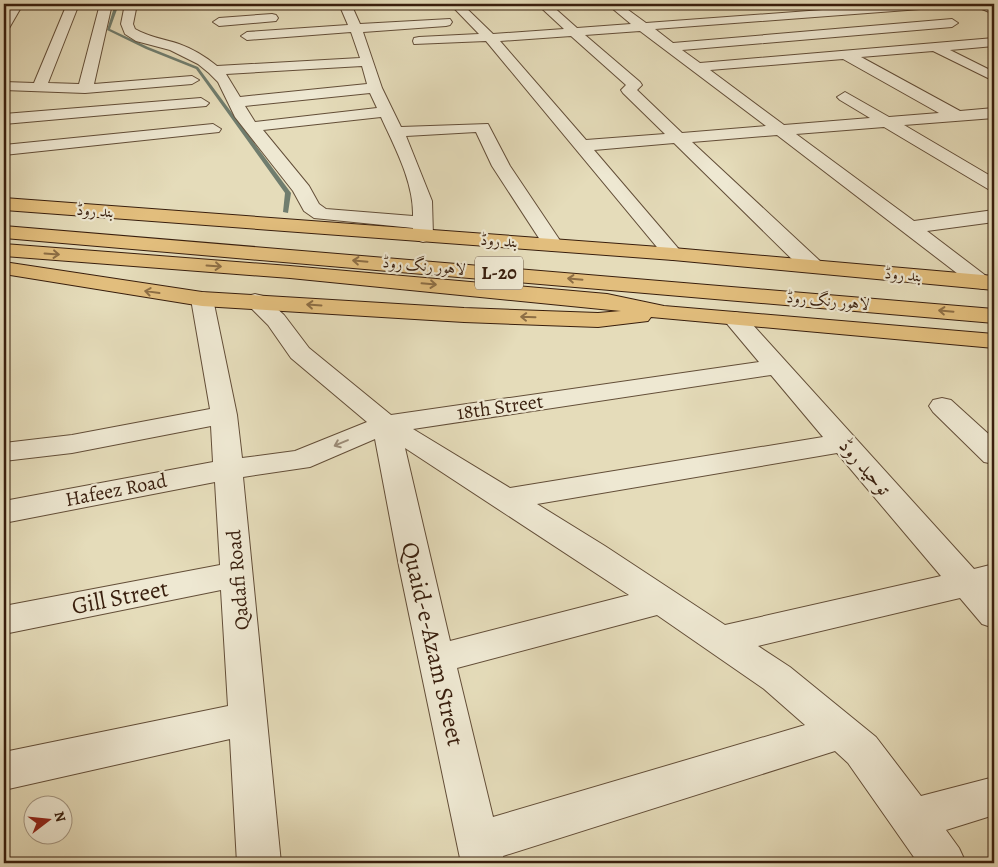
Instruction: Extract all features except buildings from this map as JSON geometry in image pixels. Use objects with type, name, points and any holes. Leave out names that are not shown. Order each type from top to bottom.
[{"type":"main road","name":"بند روڈ","points":[[4,204],[422,230],[553,245],[989,282]]},
{"type":"main road","name":"لاہور رنگ روڈ","points":[[4,217],[994,300]]},
{"type":"main road","name":"لاہور رنگ روڈ","points":[[4,232],[994,316]]},
{"type":"main road","points":[[4,250],[290,272],[607,300],[664,313],[994,341]]},
{"type":"main road","points":[[4,268],[202,299],[464,315],[598,320],[664,313]]},
{"type":"street","points":[[6,20],[17,4]]},
{"type":"street","points":[[39,88],[73,4]]},
{"type":"street","points":[[85,88],[106,4]]},
{"type":"street","points":[[136,4],[126,24],[129,31],[140,38],[175,47],[204,61],[214,70],[224,80],[251,127],[302,190],[311,207],[321,214],[422,230],[423,201],[405,151],[394,132],[375,88],[351,19]]},
{"type":"street","points":[[454,6],[478,4]]},
{"type":"street","points":[[543,4],[635,85],[628,90],[812,266]]},
{"type":"street","points":[[613,4],[910,227],[989,282]]},
{"type":"street","points":[[765,4],[811,35],[957,116]]},
{"type":"street","points":[[835,4],[848,10]]},
{"type":"street","points":[[404,42],[946,4]]},
{"type":"street","points":[[976,4],[994,11]]},
{"type":"street","points":[[454,6],[489,37],[673,254]]},
{"type":"street","points":[[913,6],[994,42]]},
{"type":"street","points":[[681,13],[694,22]]},
{"type":"street","points":[[219,22],[280,18]]},
{"type":"street","points":[[247,36],[351,19],[446,22]]},
{"type":"street","points":[[351,19],[379,42]]},
{"type":"street","points":[[669,47],[811,35],[960,27]]},
{"type":"street","points":[[696,67],[994,42]]},
{"type":"street","points":[[935,47],[994,77]]},
{"type":"street","points":[[214,70],[367,62]]},
{"type":"street","points":[[972,66],[994,64]]},
{"type":"street","points":[[4,86],[85,88],[192,80]]},
{"type":"street","points":[[236,102],[375,88]]},
{"type":"street","points":[[845,97],[886,123],[994,185]]},
{"type":"street","points":[[4,119],[201,103]]},
{"type":"street","points":[[251,127],[385,112]]},
{"type":"street","points":[[580,146],[779,129],[886,123],[992,114]]},
{"type":"street","points":[[394,132],[482,127],[501,166],[553,245]]},
{"type":"street","points":[[4,150],[213,129]]},
{"type":"street","points":[[910,227],[994,216]]},
{"type":"street","name":"Qadafi Road","points":[[202,299],[224,415],[259,863]]},
{"type":"street","points":[[255,302],[276,320],[300,353],[386,424],[594,554],[777,678],[862,750],[944,863]]},
{"type":"street","name":"توحید روڈ","points":[[734,319],[844,443],[981,580],[994,614]]},
{"type":"street","name":"18th Street","points":[[229,469],[300,460],[386,424],[777,367]]},
{"type":"street","points":[[942,406],[994,454]]},
{"type":"street","points":[[4,452],[72,444],[224,415]]},
{"type":"street","name":"Quaid-e-Azam Street","points":[[386,424],[480,853]]},
{"type":"street","points":[[506,499],[844,443]]},
{"type":"street","name":"Hafeez Road","points":[[4,512],[229,469]]},
{"type":"street","name":"Gill Street","points":[[4,620],[237,574]]},
{"type":"street","points":[[721,640],[981,580]]},
{"type":"street","points":[[436,659],[662,600]]},
{"type":"street","points":[[4,771],[249,718]]},
{"type":"street","points":[[480,853],[840,732]]},
{"type":"street","points":[[912,819],[994,796]]},
{"type":"waterway","points":[[117,4],[108,29],[147,48],[197,68],[288,193],[286,212]]}]
